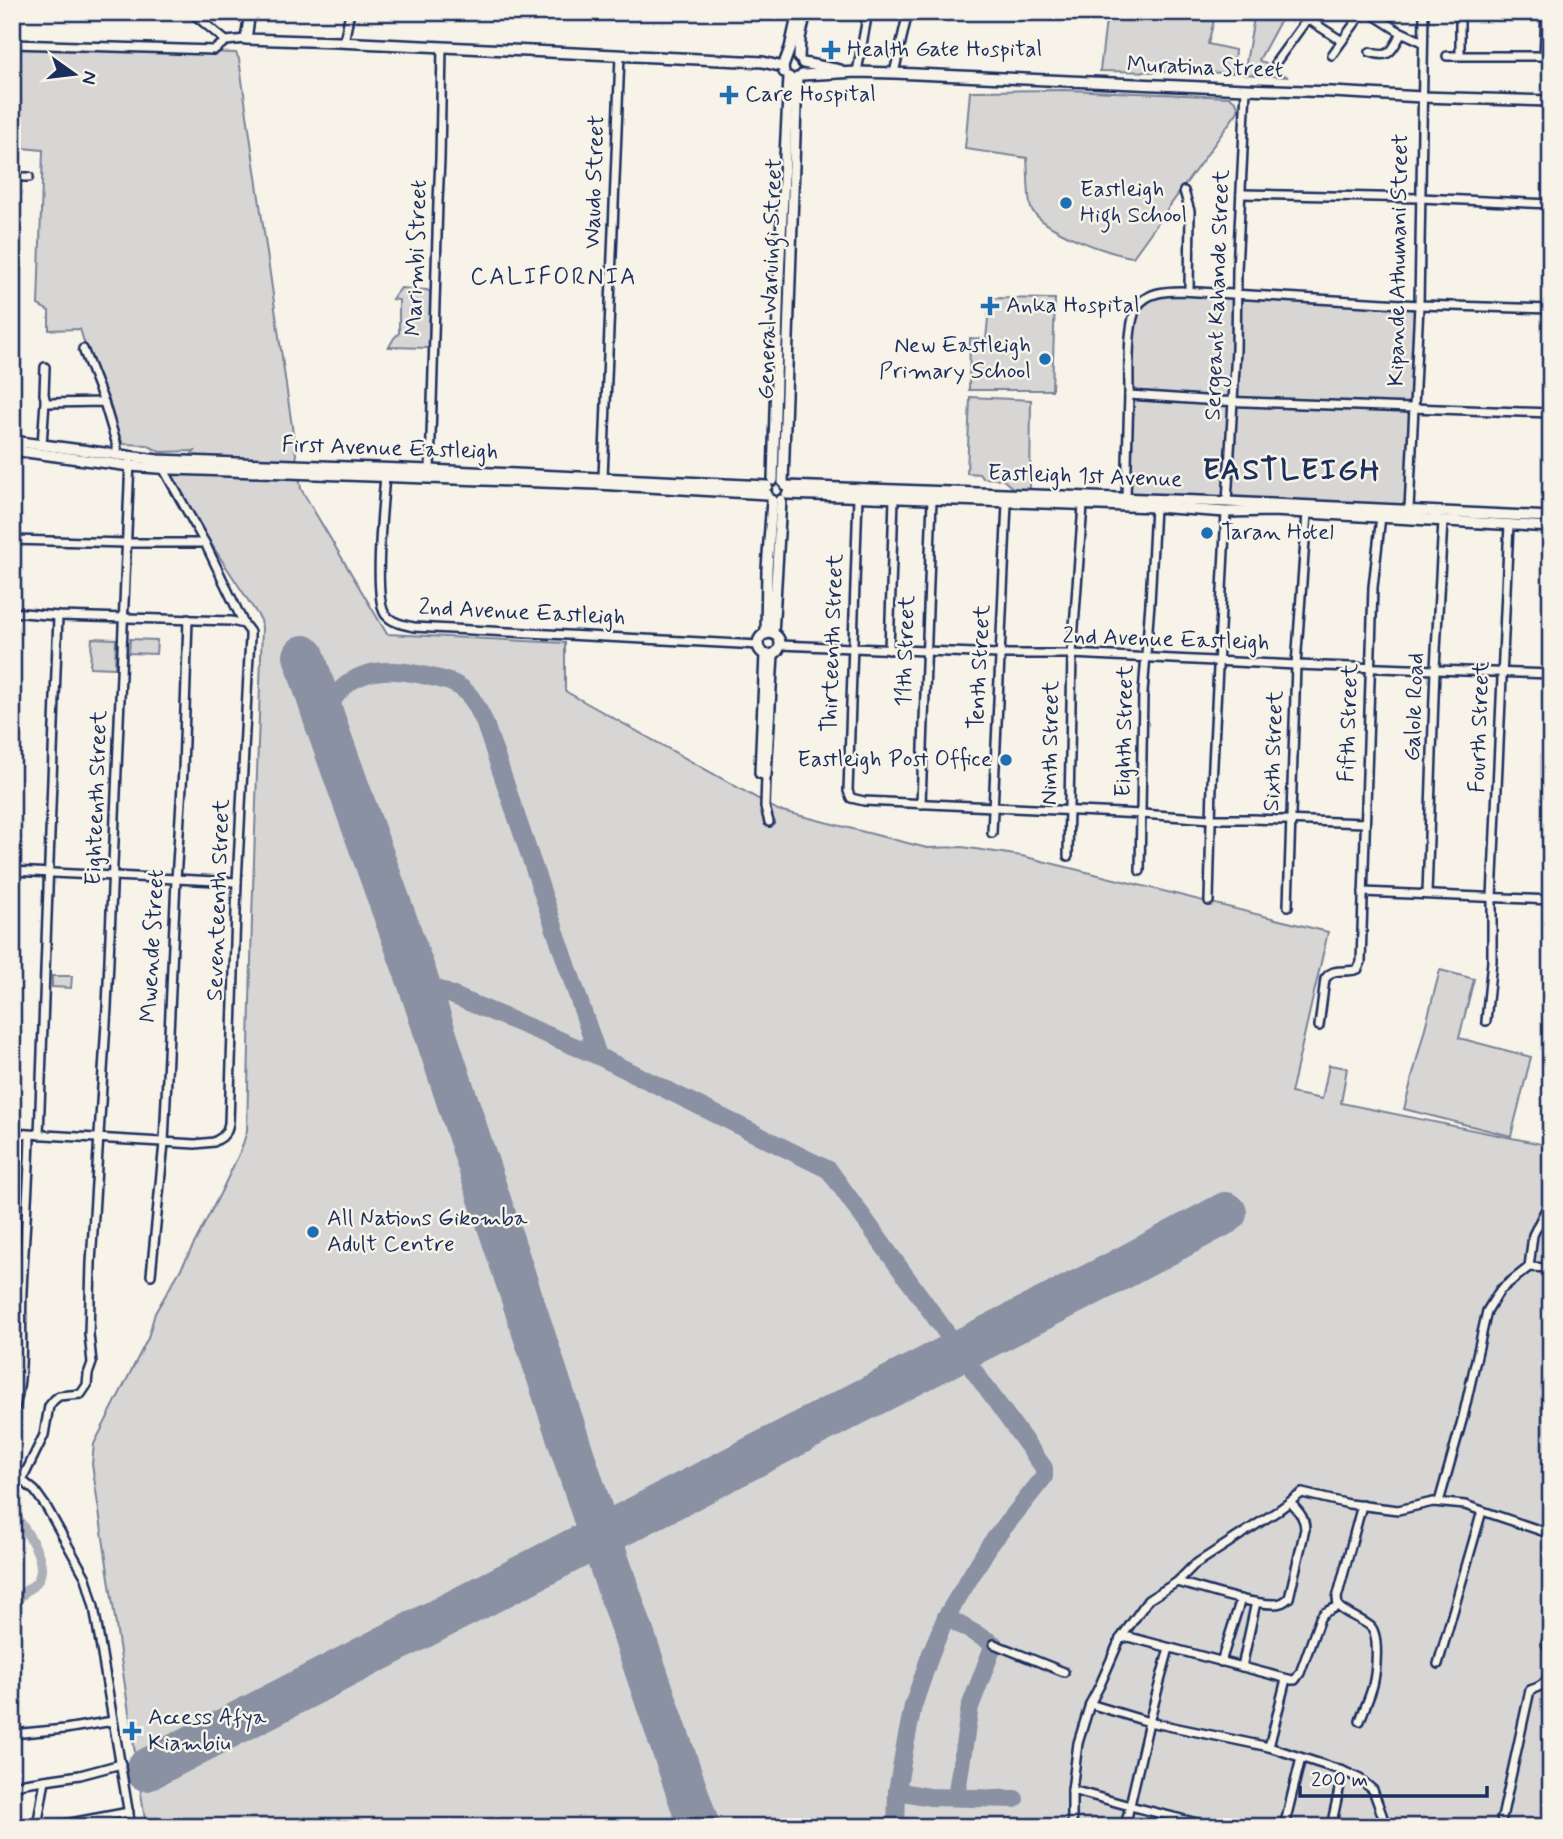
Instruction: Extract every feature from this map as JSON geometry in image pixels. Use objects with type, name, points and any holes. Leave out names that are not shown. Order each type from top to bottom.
[{"type":"main road","points":[[250,12],[246,39],[784,64],[792,57],[801,61]]},
{"type":"main road","points":[[798,12],[784,64],[785,73],[796,77],[804,70],[800,38],[806,12]]},
{"type":"main road","name":"Muratina Street","points":[[801,61],[857,72]]},
{"type":"main road","name":"Muratina Street","points":[[796,77],[857,72],[894,73],[1551,101]]},
{"type":"main road","name":"General Waruingi Street","points":[[777,490],[779,276],[796,77]]},
{"type":"main road","name":"General Waruingi Street","points":[[770,634],[790,276],[796,77]]},
{"type":"main road","points":[[779,276],[790,276]]},
{"type":"main road","name":"First Avenue Eastleigh","points":[[12,441],[118,456],[130,462],[430,470],[777,490]]},
{"type":"main road","name":"First Avenue Eastleigh","points":[[12,450],[163,468],[236,472],[777,490]]},
{"type":"main road","name":"Eastleigh 1st Avenue","points":[[777,490],[1007,503],[1155,508],[1409,509],[1551,517]]},
{"type":"main road","name":"Eastleigh 1st Avenue","points":[[777,490],[1126,498],[1273,511],[1551,527]]},
{"type":"main road","points":[[770,634],[778,638],[780,645],[778,651],[769,654],[761,650],[759,645],[760,638],[770,634]]},
{"type":"main road","points":[[766,775],[760,773],[769,654]]},
{"type":"street","points":[[191,12],[202,16],[226,41]]},
{"type":"street","points":[[344,42],[350,12]]},
{"type":"street","points":[[857,72],[868,12]]},
{"type":"street","points":[[894,73],[908,12]]},
{"type":"street","points":[[1332,55],[1363,12]]},
{"type":"street","points":[[1369,12],[1402,33],[1423,41]]},
{"type":"street","name":"Kipande Athumani Street","points":[[1409,509],[1419,305],[1424,12]]},
{"type":"street","points":[[1460,12],[1460,55]]},
{"type":"street","points":[[1447,56],[1547,56],[1546,12]]},
{"type":"street","points":[[1276,62],[1305,22],[1311,21],[1342,41]]},
{"type":"street","points":[[1370,52],[1386,55],[1402,33]]},
{"type":"street","points":[[12,44],[214,50],[226,41],[246,39]]},
{"type":"street","name":"Marimbi Street","points":[[430,470],[442,47]]},
{"type":"street","name":"Waudo Street","points":[[603,478],[620,56]]},
{"type":"street","name":"Sergeant Kahande Street","points":[[1209,901],[1226,507],[1234,401],[1246,89]]},
{"type":"street","points":[[12,177],[29,177]]},
{"type":"street","points":[[1184,191],[1190,211],[1189,291]]},
{"type":"street","points":[[1241,194],[1551,204]]},
{"type":"street","points":[[1126,498],[1131,339],[1135,313],[1142,302],[1153,295],[1189,291],[1419,305],[1551,309]]},
{"type":"street","points":[[83,349],[104,402],[118,456]]},
{"type":"street","points":[[42,445],[45,368]]},
{"type":"street","points":[[1129,395],[1551,413]]},
{"type":"street","points":[[45,401],[104,402]]},
{"type":"street","name":"Eighteenth Street","points":[[22,1480],[44,1435],[49,1406],[60,1396],[81,1394],[87,1385],[92,1363],[89,1334],[91,1263],[114,877],[130,462]]},
{"type":"street","name":"Seventeenth Street","points":[[163,468],[250,632],[237,882],[229,1123],[222,1138],[214,1142],[164,1143]]},
{"type":"street","name":"2nd Avenue Eastleigh","points":[[385,476],[379,557],[380,598],[383,611],[391,621],[414,627],[759,645]]},
{"type":"street","name":"Thirteenth Street","points":[[858,496],[848,791],[851,798],[859,801],[921,804]]},
{"type":"street","points":[[889,650],[894,498]]},
{"type":"street","name":"11th Street","points":[[921,804],[932,499]]},
{"type":"street","name":"Tenth Street","points":[[992,833],[1007,503]]},
{"type":"street","name":"Ninth Street","points":[[1068,856],[1072,654],[1083,505]]},
{"type":"street","name":"Eighth Street","points":[[1140,871],[1143,693],[1155,508]]},
{"type":"street","name":"Sixth Street","points":[[1288,906],[1296,665],[1307,513]]},
{"type":"street","name":"Fifth Street","points":[[1319,1026],[1325,979],[1329,973],[1336,970],[1351,972],[1358,969],[1361,962],[1373,587],[1381,516]]},
{"type":"street","name":"Galole Road","points":[[1427,894],[1443,521]]},
{"type":"street","name":"Fourth Street","points":[[1486,1021],[1490,989],[1509,524]]},
{"type":"street","points":[[12,540],[205,543]]},
{"type":"street","points":[[12,612],[58,616],[188,619],[244,624]]},
{"type":"street","points":[[12,1417],[20,1377],[22,1295],[34,1135],[58,616]]},
{"type":"street","name":"Mwende Street","points":[[151,1275],[164,1143],[188,619]]},
{"type":"street","name":"2nd Avenue Eastleigh","points":[[780,645],[1551,674]]},
{"type":"street","points":[[766,775],[765,807],[769,822]]},
{"type":"street","points":[[921,804],[1212,819],[1365,823]]},
{"type":"street","points":[[12,871],[237,882]]},
{"type":"street","points":[[1363,892],[1551,900]]},
{"type":"street","points":[[12,1133],[164,1143]]},
{"type":"street","points":[[1529,1267],[1533,1235],[1546,1209],[1551,1207]]},
{"type":"street","points":[[1439,1502],[1463,1417],[1487,1311],[1500,1290],[1529,1267],[1551,1268]]},
{"type":"street","points":[[12,1472],[35,1491],[47,1508],[86,1578],[94,1607],[131,1827]]},
{"type":"street","points":[[1072,1827],[1072,1790],[1078,1743],[1090,1704],[1119,1639],[1149,1600],[1177,1582],[1194,1565],[1302,1493]]},
{"type":"street","points":[[1302,1493],[1398,1510],[1433,1502],[1465,1504],[1551,1534]]},
{"type":"street","points":[[1302,1493],[1302,1516]]},
{"type":"street","points":[[1177,1582],[1256,1602],[1275,1604],[1289,1598],[1304,1537],[1305,1522],[1290,1503]]},
{"type":"street","points":[[1360,1721],[1373,1685],[1376,1667],[1375,1632],[1371,1626],[1338,1606],[1339,1586],[1362,1505]]},
{"type":"street","points":[[1438,1664],[1482,1511]]},
{"type":"street","points":[[1221,1662],[1241,1599]]},
{"type":"street","points":[[1242,1667],[1256,1602]]},
{"type":"street","points":[[1119,1639],[1129,1637],[1286,1679],[1295,1679],[1320,1618],[1338,1606]]},
{"type":"street","points":[[1551,1631],[1546,1643],[1551,1654]]},
{"type":"street","points":[[994,1644],[1064,1672]]},
{"type":"street","points":[[1125,1827],[1169,1648]]},
{"type":"street","points":[[1500,1827],[1530,1690],[1541,1687],[1547,1681],[1551,1660]]},
{"type":"street","points":[[1269,1747],[1286,1679]]},
{"type":"street","points":[[1090,1704],[1149,1722],[1269,1747],[1343,1771],[1360,1779],[1373,1790],[1383,1825],[1399,1827]]},
{"type":"street","points":[[12,1734],[65,1729],[113,1720]]},
{"type":"street","points":[[1284,1827],[1301,1758]]},
{"type":"street","points":[[16,1786],[80,1775],[121,1764]]},
{"type":"street","points":[[1331,1827],[1343,1771]]},
{"type":"street","points":[[37,1827],[45,1780]]},
{"type":"street","points":[[1072,1790],[1213,1827]]},
{"type":"street","points":[[49,1827],[129,1812]]},
{"type":"shaded area","points":[[1107,12],[1216,12],[1208,44],[1235,50],[1233,73],[1100,71]]},
{"type":"shaded area","points":[[1255,12],[1285,12],[1259,60],[1288,77],[1244,74]]},
{"type":"shaded area","points":[[12,46],[236,53],[301,489],[387,634],[565,643],[565,691],[778,810],[927,848],[962,847],[1022,856],[1328,932],[1291,1093],[1322,1099],[1329,1065],[1347,1068],[1341,1103],[1551,1146],[1551,1827],[146,1827],[92,1464],[94,1444],[148,1338],[155,1313],[220,1194],[247,1131],[262,628],[261,620],[168,478],[195,451],[160,452],[147,445],[123,444],[92,368],[80,329],[49,330],[49,311],[38,305],[43,150],[12,147]]},
{"type":"shaded area","name":"Eastleigh High School","points":[[1067,90],[1230,97],[1237,105],[1238,111],[1133,257],[1077,240],[1037,216],[1030,204],[1027,158],[965,149],[970,91]]},
{"type":"shaded area","points":[[401,288],[430,292],[429,348],[389,347],[399,333],[399,300],[392,299]]},
{"type":"shaded area","points":[[1170,291],[1419,305],[1409,509],[1126,498],[1133,324],[1142,302]]},
{"type":"shaded area","points":[[990,298],[1055,299],[1052,390],[969,390],[970,338],[986,339]]},
{"type":"shaded area","points":[[970,397],[1031,400],[1030,489],[1014,489],[1002,479],[983,478],[980,474],[967,473]]},
{"type":"shaded area","points":[[92,638],[116,639],[115,668],[90,667]]},
{"type":"shaded area","points":[[130,639],[157,640],[156,654],[129,653]]},
{"type":"shaded area","points":[[1440,970],[1474,979],[1459,1038],[1531,1057],[1511,1136],[1404,1109]]},
{"type":"shaded area","points":[[52,976],[72,976],[71,988],[52,987]]},
{"type":"waterway","points":[[12,1510],[35,1546],[41,1567],[35,1584],[22,1594],[12,1608]]},
{"type":"taxiway","points":[[328,730],[330,707],[335,697],[351,682],[372,673],[400,671],[436,678],[455,684],[470,696],[484,721],[598,1056]]},
{"type":"taxiway","points":[[418,981],[598,1056],[829,1170],[1044,1468],[1044,1477],[989,1546],[946,1617],[931,1653],[913,1706],[897,1791],[896,1827]]},
{"type":"taxiway","points":[[946,1617],[994,1644],[970,1707],[956,1797]]},
{"type":"taxiway","points":[[897,1791],[930,1797],[1015,1799]]},
{"type":"runway","points":[[304,656],[418,981],[600,1536],[699,1827]]},
{"type":"runway","points":[[146,1770],[1226,1213]]},
{"type":"place","name":"Health Gate Hospital","points":[[831,50]]},
{"type":"place","name":"Care Hospital","points":[[729,95]]},
{"type":"place","name":"Eastleigh High School","points":[[1066,203]]},
{"type":"place","name":"Anka Hospital","points":[[990,306]]},
{"type":"place","name":"New Eastleigh Primary School","points":[[1045,359]]},
{"type":"place","name":"Taran Hotel","points":[[1207,533]]},
{"type":"place","name":"Eastleigh Post Office","points":[[1006,760]]},
{"type":"place","name":"All Nations Gikomba Adult Centre","points":[[313,1232]]},
{"type":"place","name":"Access Afya Kiambiu","points":[[132,1731]]},
{"type":"district","name":"CALIFORNIA","points":[[554,277]]},
{"type":"district","name":"EASTLEIGH","points":[[1292,470]]}]
